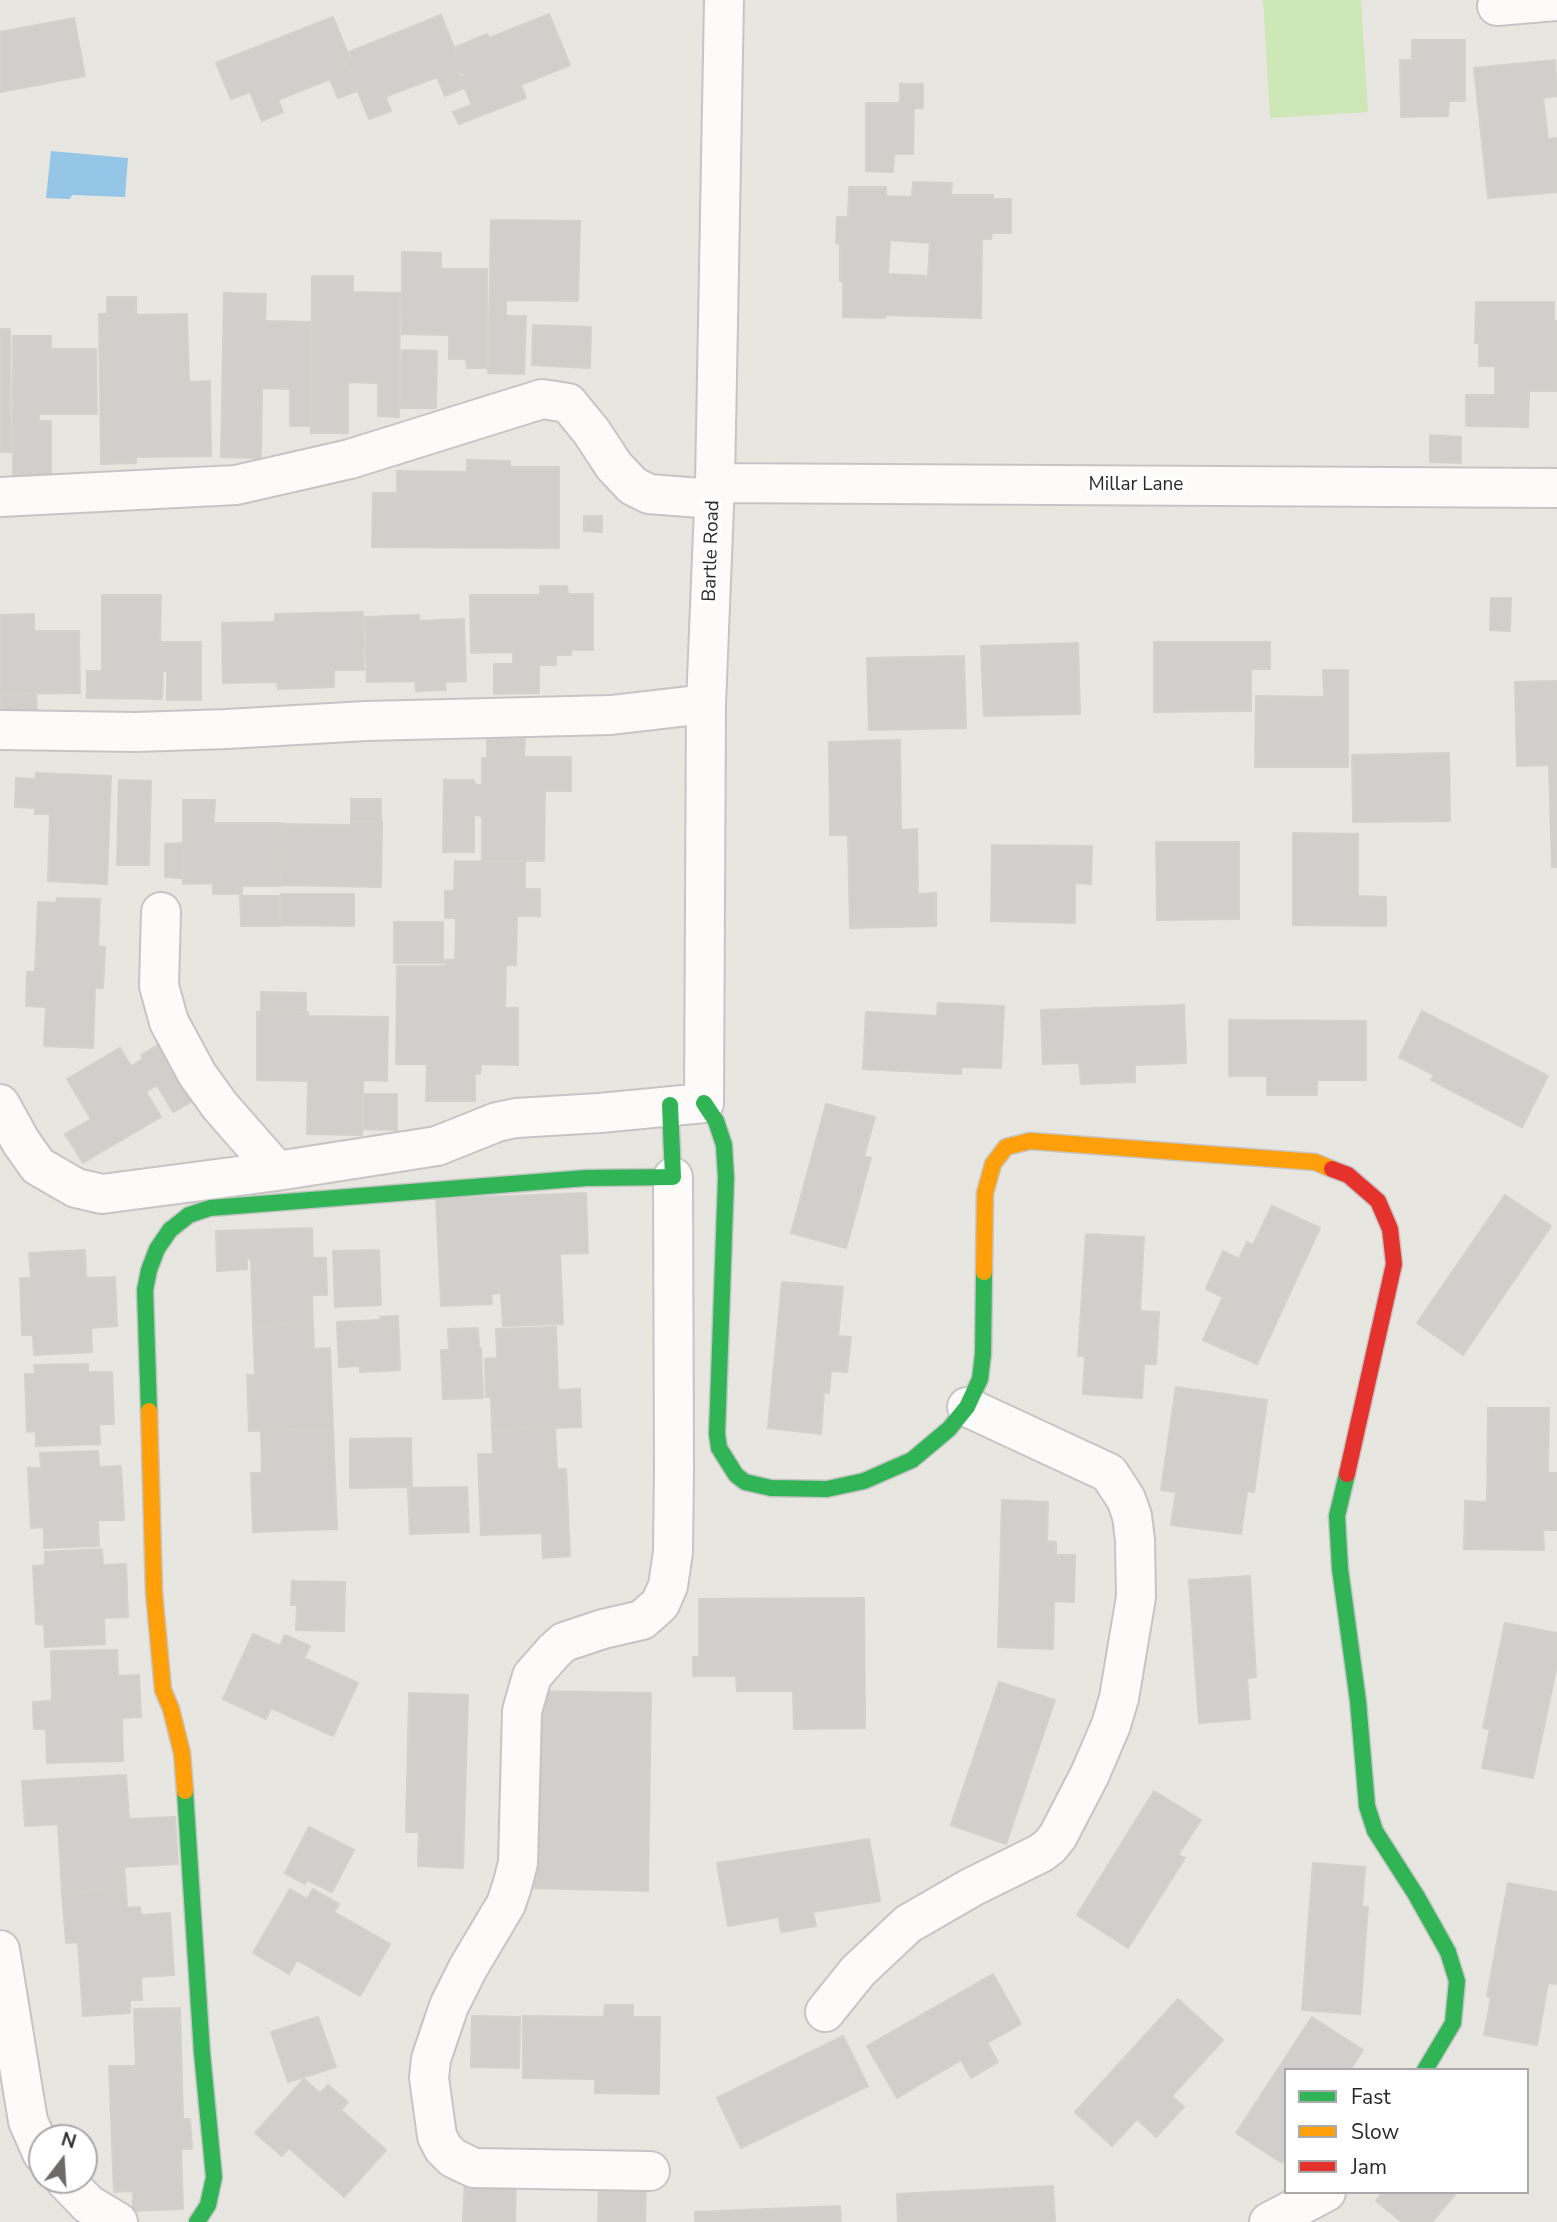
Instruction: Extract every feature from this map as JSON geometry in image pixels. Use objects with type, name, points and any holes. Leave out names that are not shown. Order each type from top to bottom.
[{"type":"street","name":"Bartle Road","points":[[687,1104],[714,491],[724,0]]},
{"type":"street","points":[[1497,6],[1557,1]]},
{"type":"street","name":"Millar Lane","points":[[0,497],[236,485],[350,459],[542,400],[568,403],[591,430],[618,472],[633,486],[649,494],[714,491],[1557,488]]},
{"type":"street","points":[[2,730],[136,732],[366,721],[611,715],[706,704]]},
{"type":"street","points":[[161,912],[159,986],[169,1022],[197,1074],[220,1106],[277,1171]]},
{"type":"street","points":[[0,1104],[38,1166],[62,1181],[102,1194],[437,1146],[497,1122],[516,1118],[687,1104],[716,1121],[724,1145],[726,1178],[717,1434],[719,1448],[736,1475],[746,1482],[771,1488],[827,1489],[864,1481],[920,1455],[949,1429],[967,1407],[980,1379],[983,1354],[985,1193],[993,1164],[1006,1147],[1030,1140],[1315,1162],[1348,1175],[1378,1201],[1390,1229],[1394,1264],[1339,1505],[1337,1530],[1340,1569],[1358,1701],[1367,1806],[1375,1831],[1448,1952],[1457,1981],[1453,2023],[1446,2039],[1426,2068]]},
{"type":"street","points":[[650,2171],[474,2168],[453,2158],[437,2136],[429,2078],[431,2059],[449,2006],[468,1968],[506,1905],[518,1863],[522,1711],[532,1676],[565,1642],[642,1620],[660,1605],[668,1586],[673,1552],[673,1177],[687,1104]]},
{"type":"street","points":[[197,2222],[208,2205],[214,2177],[202,2053],[182,1753],[171,1709],[163,1690],[154,1592],[145,1290],[149,1270],[158,1250],[170,1230],[179,1222],[189,1215],[210,1208],[586,1178],[673,1177]]},
{"type":"street","points":[[825,2012],[858,1971],[908,1924],[1050,1846],[1058,1836],[1090,1774],[1111,1725],[1119,1698],[1136,1597],[1136,1540],[1126,1499],[1109,1474],[967,1407]]},
{"type":"street","points":[[0,1950],[29,2124]]},
{"type":"street","points":[[78,2194],[88,2204],[118,2222]]},
{"type":"street","points":[[1269,2222],[1322,2194]]},
{"type":"green space","points":[[1263,0],[1361,0],[1368,112],[1270,118]]},
{"type":"water","points":[[51,151],[128,158],[125,197],[72,195],[70,199],[46,198]]},
{"type":"building","points":[[549,14],[570,65],[521,85],[526,98],[459,124],[453,112],[472,105],[460,77],[465,75],[454,48],[487,34],[489,38]]},
{"type":"building","points":[[441,15],[464,72],[458,75],[464,88],[445,96],[437,77],[385,97],[391,111],[369,119],[346,62],[352,60],[349,52]]},
{"type":"building","points":[[333,17],[350,59],[344,61],[357,91],[338,98],[330,79],[278,100],[283,112],[262,121],[250,92],[231,99],[216,63]]},
{"type":"building","points":[[74,18],[85,76],[0,92],[0,32]]},
{"type":"building","points":[[1412,40],[1465,40],[1465,101],[1449,101],[1448,116],[1401,117],[1400,60],[1412,60]]},
{"type":"building","points":[[1555,60],[1557,96],[1543,98],[1548,139],[1557,138],[1557,192],[1488,198],[1474,68]]},
{"type":"building","points":[[900,84],[923,84],[923,108],[914,108],[913,154],[894,154],[893,172],[866,171],[866,103],[900,103]]},
{"type":"building","points":[[913,182],[952,183],[951,195],[993,195],[993,199],[1011,199],[1011,233],[992,233],[991,239],[982,239],[981,318],[885,315],[885,318],[843,317],[840,244],[836,243],[837,217],[848,217],[849,187],[886,187],[886,196],[912,197]],"holes":[[[890,240],[930,243],[928,276],[888,274]]]},
{"type":"building","points":[[491,220],[580,221],[578,301],[506,300],[506,316],[526,316],[524,374],[488,373]]},
{"type":"building","points":[[402,252],[441,253],[441,269],[487,269],[487,368],[467,368],[466,359],[449,359],[449,335],[402,334]]},
{"type":"building","points":[[312,276],[353,276],[353,292],[400,293],[399,417],[378,416],[378,383],[348,382],[348,433],[311,433]]},
{"type":"building","points":[[224,293],[266,294],[265,321],[311,322],[310,426],[290,426],[290,389],[262,388],[261,458],[221,457]]},
{"type":"building","points":[[107,297],[136,297],[136,313],[139,315],[187,314],[189,382],[210,381],[211,456],[136,457],[136,463],[101,464],[99,314],[107,314]]},
{"type":"building","points":[[1476,302],[1554,302],[1554,321],[1557,321],[1557,391],[1529,391],[1528,427],[1466,426],[1466,395],[1495,395],[1495,366],[1479,366],[1479,343],[1475,343]]},
{"type":"building","points":[[533,325],[591,327],[590,368],[532,365]]},
{"type":"building","points":[[0,329],[10,329],[11,452],[0,452]]},
{"type":"building","points":[[13,336],[51,336],[51,349],[96,349],[97,414],[39,414],[39,421],[51,421],[51,475],[13,475]]},
{"type":"building","points":[[402,350],[437,351],[436,408],[400,408]]},
{"type":"building","points":[[1430,435],[1461,437],[1461,463],[1430,462]]},
{"type":"building","points":[[467,460],[510,461],[510,467],[559,467],[559,548],[372,547],[373,493],[397,493],[397,471],[467,472]]},
{"type":"building","points":[[584,516],[602,516],[602,532],[584,531]]},
{"type":"building","points":[[540,586],[567,586],[568,594],[593,594],[593,650],[571,650],[571,655],[556,655],[556,665],[539,665],[539,693],[494,694],[494,664],[513,664],[513,652],[471,653],[470,595],[540,595]]},
{"type":"building","points":[[102,595],[161,595],[160,642],[201,642],[201,700],[167,700],[167,671],[163,671],[162,699],[87,698],[87,671],[102,671]]},
{"type":"building","points":[[1491,598],[1511,598],[1510,631],[1490,630]]},
{"type":"building","points":[[363,612],[364,670],[334,670],[334,687],[278,689],[277,682],[223,683],[222,623],[275,622],[275,614]]},
{"type":"building","points":[[34,614],[34,631],[79,631],[80,693],[0,694],[0,615]]},
{"type":"building","points":[[419,615],[419,621],[464,619],[466,681],[445,682],[446,690],[416,691],[415,681],[367,682],[365,617]]},
{"type":"building","points":[[1154,642],[1270,642],[1270,669],[1251,669],[1251,711],[1154,712]]},
{"type":"building","points":[[1078,643],[1080,714],[984,716],[981,646]]},
{"type":"building","points":[[964,656],[966,728],[869,730],[867,658]]},
{"type":"building","points":[[1323,670],[1348,670],[1348,767],[1255,767],[1256,696],[1324,697]]},
{"type":"building","points":[[1557,681],[1557,867],[1552,867],[1549,765],[1517,766],[1515,682]]},
{"type":"building","points":[[36,693],[37,712],[0,712],[0,694]]},
{"type":"building","points":[[487,739],[525,739],[524,757],[571,757],[571,791],[545,791],[544,861],[482,860],[482,816],[474,815],[474,852],[443,852],[444,780],[474,780],[475,785],[482,785],[482,758],[487,758]]},
{"type":"building","points":[[900,740],[901,830],[917,829],[918,894],[936,893],[936,926],[850,928],[848,835],[830,835],[829,742]]},
{"type":"building","points":[[1449,753],[1450,821],[1353,822],[1352,755]]},
{"type":"building","points":[[36,773],[111,776],[107,884],[48,881],[50,814],[35,814]]},
{"type":"building","points":[[16,778],[36,779],[35,808],[15,807]]},
{"type":"building","points":[[119,780],[151,781],[149,865],[117,865]]},
{"type":"building","points":[[351,799],[381,799],[381,821],[351,821]]},
{"type":"building","points":[[183,800],[215,800],[214,816],[183,816]]},
{"type":"building","points":[[183,816],[214,816],[214,823],[281,823],[281,886],[242,886],[242,894],[213,894],[213,883],[183,884]]},
{"type":"building","points":[[351,821],[382,822],[381,887],[282,885],[283,824],[351,825]]},
{"type":"building","points":[[1293,833],[1358,834],[1358,896],[1386,897],[1386,926],[1293,925]]},
{"type":"building","points":[[1156,842],[1239,842],[1239,919],[1157,920]]},
{"type":"building","points":[[183,843],[183,878],[165,877],[165,844]]},
{"type":"building","points":[[992,845],[1092,846],[1091,884],[1075,883],[1075,923],[991,921]]},
{"type":"building","points":[[455,861],[525,862],[525,889],[540,889],[540,916],[517,916],[516,965],[506,965],[505,1008],[518,1008],[518,1065],[481,1064],[480,1074],[475,1074],[475,1101],[426,1101],[427,1064],[396,1064],[397,966],[445,966],[445,960],[455,960],[456,918],[445,918],[445,891],[454,891]]},
{"type":"building","points":[[281,894],[354,894],[354,926],[281,925]]},
{"type":"building","points":[[240,896],[279,896],[280,926],[241,926]]},
{"type":"building","points":[[57,898],[100,899],[98,946],[105,947],[103,988],[95,988],[93,1048],[44,1046],[46,1007],[26,1006],[27,972],[35,972],[38,902],[56,903]]},
{"type":"building","points":[[394,922],[443,922],[443,963],[394,963]]},
{"type":"building","points":[[261,992],[306,993],[306,1012],[261,1011]]},
{"type":"building","points":[[938,1003],[1004,1006],[1001,1068],[961,1067],[961,1074],[863,1069],[866,1012],[937,1016]]},
{"type":"building","points":[[1184,1005],[1186,1063],[1135,1065],[1135,1082],[1081,1084],[1079,1063],[1043,1064],[1041,1010]]},
{"type":"building","points":[[1422,1011],[1548,1076],[1522,1127],[1431,1080],[1434,1075],[1399,1057]]},
{"type":"building","points":[[257,1012],[388,1017],[387,1081],[363,1080],[362,1135],[307,1134],[308,1081],[257,1080]]},
{"type":"building","points":[[1229,1020],[1366,1021],[1366,1080],[1317,1080],[1317,1095],[1267,1095],[1267,1076],[1229,1076]]},
{"type":"building","points":[[166,1040],[200,1097],[173,1112],[157,1085],[146,1092],[161,1117],[101,1152],[84,1123],[91,1119],[67,1079],[120,1048],[131,1066],[143,1059],[141,1055]]},
{"type":"building","points":[[363,1094],[397,1094],[397,1130],[363,1129]]},
{"type":"building","points":[[826,1104],[875,1117],[864,1156],[871,1158],[846,1248],[791,1233]]},
{"type":"building","points":[[84,1123],[101,1152],[83,1163],[65,1134]]},
{"type":"building","points":[[586,1193],[588,1253],[560,1254],[563,1324],[503,1326],[501,1293],[491,1294],[492,1304],[441,1306],[436,1199]]},
{"type":"building","points":[[1505,1195],[1551,1226],[1463,1355],[1417,1323]]},
{"type":"building","points":[[1272,1206],[1320,1228],[1257,1364],[1203,1340],[1223,1297],[1206,1289],[1223,1251],[1239,1259],[1247,1242],[1253,1245]]},
{"type":"building","points":[[312,1228],[313,1258],[326,1258],[327,1295],[312,1295],[313,1324],[253,1326],[251,1259],[247,1259],[247,1269],[217,1271],[216,1231]]},
{"type":"building","points":[[1086,1234],[1144,1237],[1140,1311],[1159,1312],[1156,1364],[1144,1364],[1142,1398],[1083,1394],[1085,1356],[1078,1356]]},
{"type":"building","points":[[85,1250],[86,1278],[115,1277],[117,1326],[91,1328],[92,1352],[34,1355],[33,1335],[22,1335],[20,1278],[31,1278],[29,1253]]},
{"type":"building","points":[[379,1250],[381,1305],[335,1307],[333,1251]]},
{"type":"building","points":[[782,1282],[843,1287],[838,1336],[851,1337],[847,1372],[831,1371],[829,1393],[824,1392],[821,1434],[768,1428]]},
{"type":"building","points":[[398,1316],[400,1370],[360,1372],[360,1366],[339,1367],[337,1322],[380,1320],[380,1317]]},
{"type":"building","points":[[313,1324],[314,1349],[330,1348],[333,1429],[249,1431],[247,1375],[255,1375],[253,1326]]},
{"type":"building","points":[[556,1327],[558,1390],[580,1389],[581,1427],[492,1430],[491,1397],[486,1397],[485,1359],[497,1358],[496,1329]]},
{"type":"building","points":[[478,1328],[483,1398],[443,1399],[441,1350],[449,1350],[448,1329]]},
{"type":"building","points":[[88,1364],[88,1372],[112,1372],[114,1424],[99,1424],[100,1444],[36,1446],[36,1431],[27,1432],[25,1374],[35,1374],[34,1365]]},
{"type":"building","points":[[1176,1387],[1267,1400],[1254,1492],[1247,1491],[1241,1534],[1171,1525],[1176,1492],[1161,1490]]},
{"type":"building","points":[[1488,1408],[1549,1408],[1548,1473],[1557,1473],[1557,1530],[1543,1530],[1544,1550],[1464,1549],[1465,1501],[1487,1502]]},
{"type":"building","points":[[555,1428],[557,1469],[566,1469],[570,1556],[543,1558],[542,1533],[481,1535],[478,1454],[493,1454],[492,1430]]},
{"type":"building","points":[[333,1429],[337,1529],[253,1532],[251,1473],[262,1473],[261,1431]]},
{"type":"building","points":[[411,1438],[412,1487],[350,1488],[350,1439]]},
{"type":"building","points":[[98,1451],[99,1467],[121,1466],[124,1520],[98,1520],[99,1546],[44,1548],[44,1527],[31,1528],[28,1468],[41,1468],[40,1453]]},
{"type":"building","points":[[467,1487],[469,1532],[410,1534],[408,1488]]},
{"type":"building","points":[[1002,1500],[1048,1502],[1047,1541],[1056,1542],[1056,1555],[1075,1555],[1074,1602],[1054,1601],[1053,1649],[998,1647]]},
{"type":"building","points":[[102,1549],[103,1565],[126,1564],[128,1617],[104,1618],[105,1644],[45,1647],[44,1624],[36,1624],[33,1566],[45,1565],[45,1552]]},
{"type":"building","points":[[1250,1576],[1256,1677],[1247,1678],[1250,1719],[1199,1723],[1189,1580]]},
{"type":"building","points":[[292,1581],[345,1582],[344,1631],[296,1630],[297,1605],[291,1605]]},
{"type":"building","points":[[864,1598],[865,1728],[794,1729],[793,1691],[737,1691],[736,1676],[693,1676],[693,1657],[699,1657],[699,1599]]},
{"type":"building","points":[[1505,1623],[1557,1633],[1557,1665],[1533,1778],[1482,1768],[1490,1729],[1483,1728]]},
{"type":"building","points":[[253,1634],[280,1646],[285,1635],[310,1646],[304,1658],[358,1683],[333,1736],[271,1708],[266,1719],[223,1699]]},
{"type":"building","points":[[117,1650],[118,1676],[139,1675],[141,1717],[122,1718],[123,1761],[47,1763],[46,1729],[34,1729],[33,1702],[52,1701],[51,1651]]},
{"type":"building","points":[[999,1682],[1055,1700],[1006,1844],[951,1825]]},
{"type":"building","points":[[536,1691],[651,1693],[648,1891],[533,1888]]},
{"type":"building","points":[[409,1693],[468,1695],[463,1868],[418,1866],[419,1832],[406,1832]]},
{"type":"building","points":[[126,1775],[129,1819],[175,1817],[178,1864],[124,1867],[126,1889],[62,1892],[58,1824],[25,1826],[22,1781]]},
{"type":"building","points":[[1154,1791],[1201,1820],[1178,1855],[1185,1858],[1128,1948],[1077,1915]]},
{"type":"building","points":[[309,1827],[354,1850],[332,1892],[307,1880],[305,1884],[285,1873]]},
{"type":"building","points":[[869,1839],[880,1901],[813,1912],[816,1926],[781,1932],[779,1917],[728,1926],[717,1863]]},
{"type":"building","points":[[1313,1863],[1365,1867],[1362,1907],[1368,1907],[1360,2014],[1302,2010]]},
{"type":"building","points":[[1508,1883],[1557,1892],[1557,1984],[1548,1983],[1537,2045],[1484,2035],[1491,1998],[1487,1996]]},
{"type":"building","points":[[126,1889],[127,1908],[140,1907],[141,1915],[170,1913],[174,1975],[141,1977],[142,2000],[130,2000],[130,2013],[83,2016],[78,1942],[66,1943],[62,1892]]},
{"type":"building","points":[[290,1889],[307,1899],[313,1889],[339,1904],[334,1912],[390,1944],[360,1996],[297,1960],[289,1974],[253,1953]]},
{"type":"building","points":[[993,1974],[1021,2024],[987,2043],[998,2062],[971,2078],[961,2060],[897,2098],[867,2046]]},
{"type":"building","points":[[1178,1999],[1223,2040],[1172,2096],[1184,2107],[1156,2137],[1137,2119],[1112,2146],[1075,2112]]},
{"type":"building","points":[[605,2005],[633,2005],[633,2017],[660,2017],[659,2094],[595,2093],[595,2079],[523,2078],[523,2016],[604,2017]]},
{"type":"building","points":[[180,2008],[183,2119],[190,2119],[192,2149],[181,2149],[183,2209],[133,2211],[133,2191],[114,2192],[109,2066],[136,2066],[134,2009]]},
{"type":"building","points":[[472,2016],[520,2017],[519,2068],[471,2067]]},
{"type":"building","points":[[318,2017],[336,2067],[288,2082],[271,2032]]},
{"type":"building","points":[[1312,2017],[1363,2050],[1351,2068],[1284,2068],[1282,2163],[1236,2133]]},
{"type":"building","points":[[843,2036],[868,2086],[741,2148],[717,2098]]},
{"type":"building","points":[[304,2079],[320,2093],[328,2085],[348,2102],[341,2110],[386,2150],[344,2197],[289,2148],[282,2156],[255,2133]]},
{"type":"building","points":[[465,2178],[516,2179],[515,2222],[463,2222]]},
{"type":"building","points":[[599,2185],[646,2186],[645,2222],[598,2222]]},
{"type":"building","points":[[1053,2186],[1055,2222],[898,2222],[897,2194]]},
{"type":"building","points":[[1381,2194],[1455,2194],[1432,2222],[1402,2222],[1376,2201]]},
{"type":"building","points":[[840,2206],[841,2222],[695,2222],[695,2212]]},
{"type":"traffic: fast","points":[[704,1103],[716,1121],[724,1145],[726,1178],[717,1434],[719,1448],[736,1475],[745,1482],[771,1488],[827,1489],[864,1481],[912,1460],[949,1429],[967,1407],[980,1379],[984,1272]]},
{"type":"traffic: fast","points":[[149,1411],[145,1290],[149,1270],[157,1249],[170,1230],[189,1215],[210,1208],[586,1178],[673,1177],[670,1105]]},
{"type":"traffic: fast","points":[[1347,1474],[1337,1516],[1340,1569],[1358,1701],[1367,1806],[1375,1831],[1448,1952],[1457,1981],[1453,2023],[1426,2068]]},
{"type":"traffic: fast","points":[[185,1791],[202,2053],[214,2177],[208,2205],[197,2222]]},
{"type":"traffic: slow","points":[[984,1272],[985,1193],[993,1164],[1006,1147],[1030,1141],[1315,1162],[1332,1169]]},
{"type":"traffic: slow","points":[[149,1411],[154,1592],[163,1690],[171,1709],[182,1753],[185,1791]]},
{"type":"traffic: jam","points":[[1332,1169],[1348,1175],[1378,1201],[1390,1229],[1394,1264],[1347,1474]]}]
